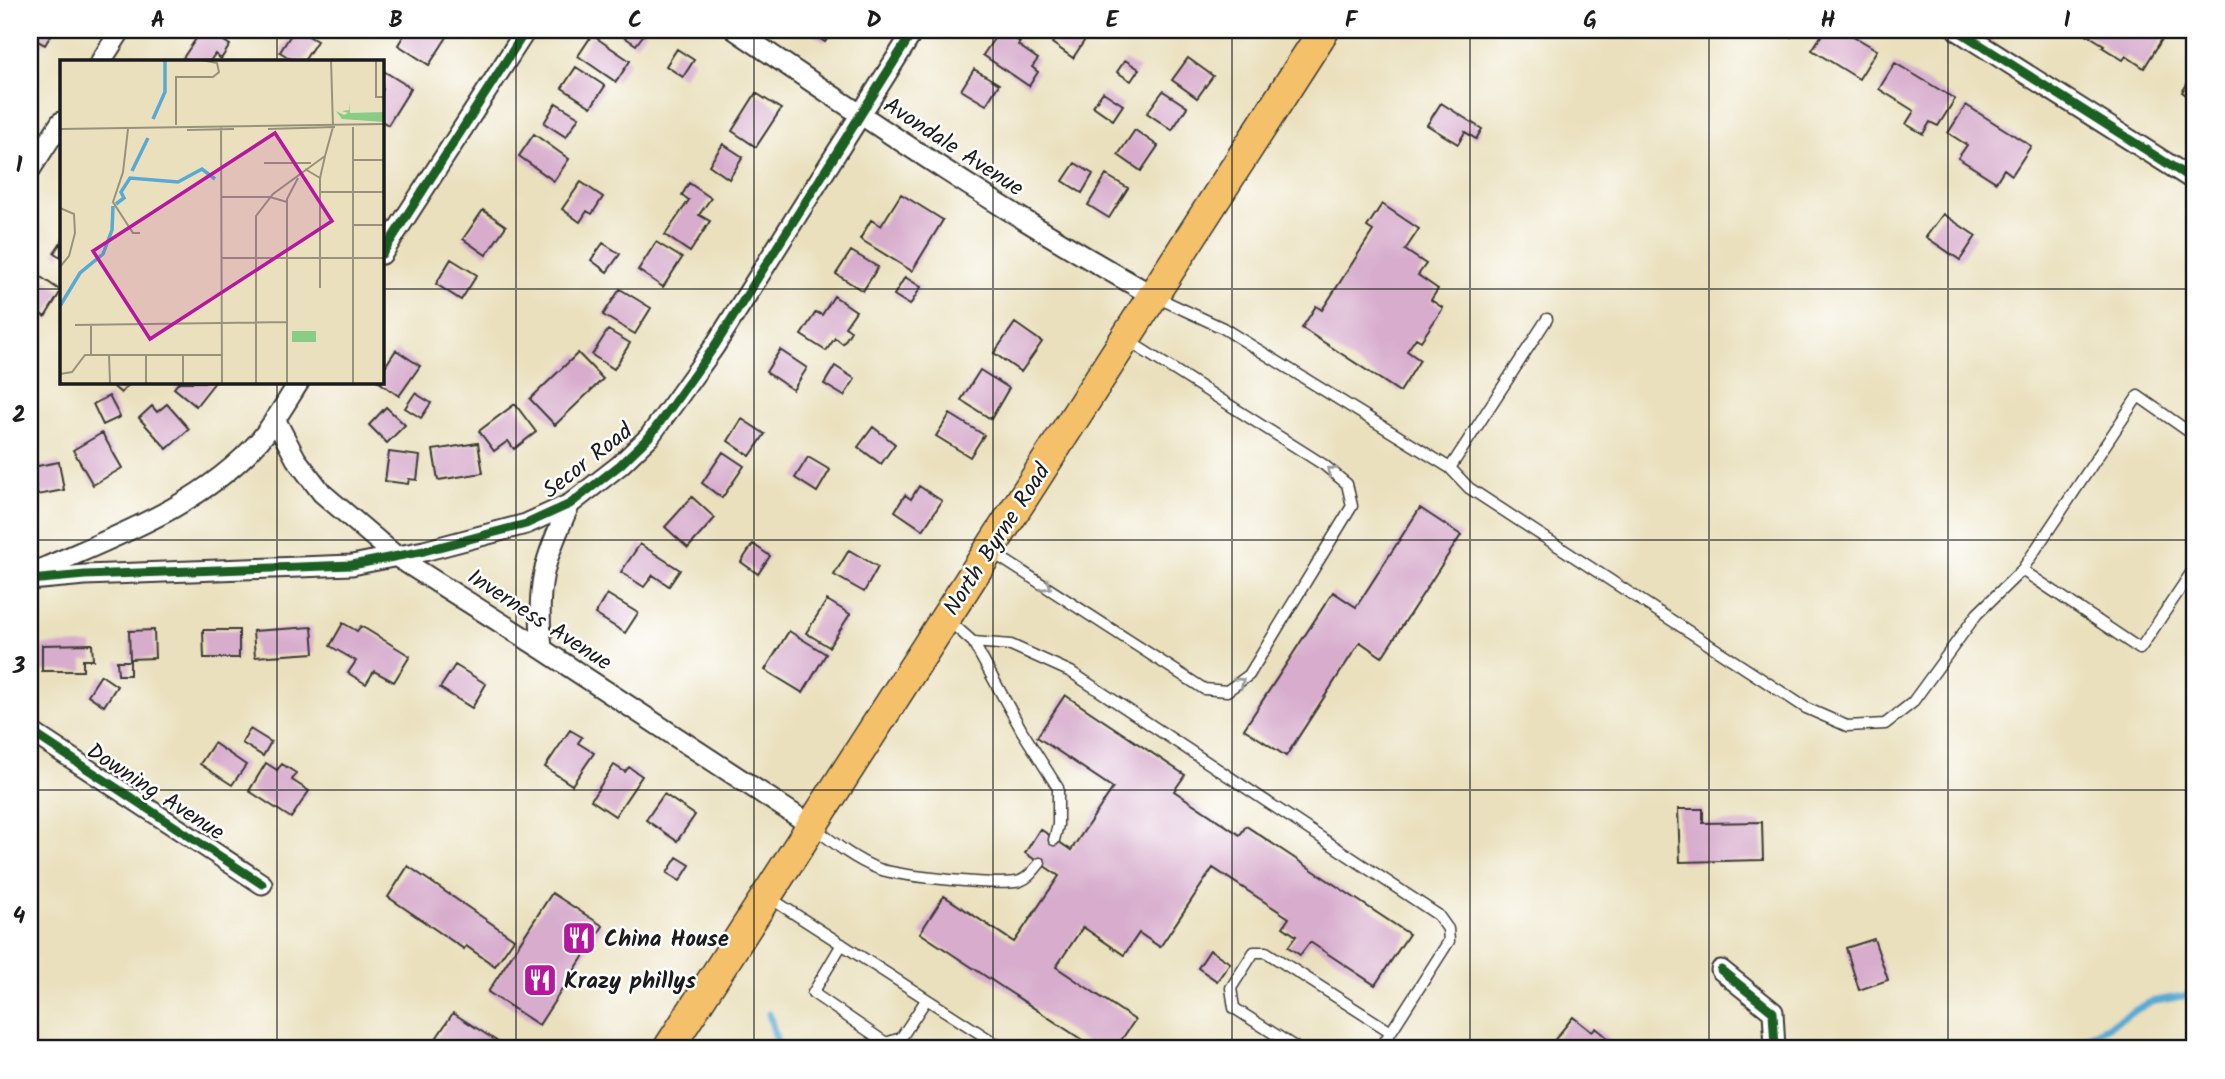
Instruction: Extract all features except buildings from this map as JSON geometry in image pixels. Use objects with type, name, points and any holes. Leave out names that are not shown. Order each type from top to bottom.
[{"type":"main road","name":"North Byrne Road","points":[[667,1049],[1324,30]]},
{"type":"street","points":[[102,60],[121,30]]},
{"type":"street","points":[[383,252],[526,30]]},
{"type":"street","name":"Avondale Avenue","points":[[735,30],[859,114],[1079,254],[1152,295]]},
{"type":"street","name":"Secor Road","points":[[30,580],[85,575],[321,567],[397,558],[526,524],[570,504],[620,465],[649,437],[674,404],[714,346],[914,30]]},
{"type":"street","points":[[1957,30],[2195,181]]},
{"type":"street","points":[[30,170],[60,124]]},
{"type":"street","points":[[30,574],[160,515],[220,477],[262,438],[298,383]]},
{"type":"street","name":"Inverness Avenue","points":[[275,419],[296,459],[322,494],[397,558],[542,649],[812,826]]},
{"type":"street","name":"Secor Road","points":[[542,649],[539,614],[543,572],[570,504]]},
{"type":"street","name":"Downing Avenue","points":[[30,731],[262,884]]},
{"type":"street","points":[[1721,970],[1773,1012],[1774,1049]]},
{"type":"lane","points":[[1152,295],[1223,328],[1450,468],[1469,488],[1806,708],[1847,726],[1885,724],[1912,703],[1977,614],[2022,570],[2138,396],[2195,436]]},
{"type":"lane","points":[[1450,468],[1547,319]]},
{"type":"lane","points":[[989,550],[1204,689],[1227,691],[1249,675],[1352,506],[1347,484],[1324,465],[1125,338]]},
{"type":"lane","points":[[2022,570],[2140,649],[2195,567]]},
{"type":"lane","points":[[945,618],[973,642],[1022,731],[1058,788],[1058,825],[1054,840]]},
{"type":"lane","points":[[973,642],[1011,645],[1071,672],[1438,915],[1448,929],[1448,941],[1380,1049]]},
{"type":"lane","points":[[812,826],[840,848],[877,868],[897,874],[1002,883],[1021,881],[1040,863]]},
{"type":"lane","points":[[766,896],[1004,1049]]},
{"type":"lane","points":[[842,944],[813,993],[886,1043],[901,1038],[926,1000]]},
{"type":"lane","points":[[1298,1049],[1234,1008],[1231,988],[1254,951],[1266,952],[1391,1032]]},
{"type":"waterway","points":[[2068,1049],[2150,1002],[2195,994]]},
{"type":"waterway","points":[[769,1014],[779,1049]]},
{"type":"cycle path","points":[[383,252],[526,30]]},
{"type":"cycle path","points":[[30,580],[85,575],[352,565],[424,551],[526,524],[570,504],[620,465],[649,437],[674,403],[714,347],[914,30]]},
{"type":"cycle path","points":[[1957,30],[2195,181]]},
{"type":"cycle path","points":[[30,731],[262,884]]},
{"type":"cycle path","points":[[1721,970],[1773,1012],[1775,1049]]},
{"type":"place","name":"China House","points":[[579,938]]},
{"type":"place","name":"Krazy phillys","points":[[540,980]]}]
